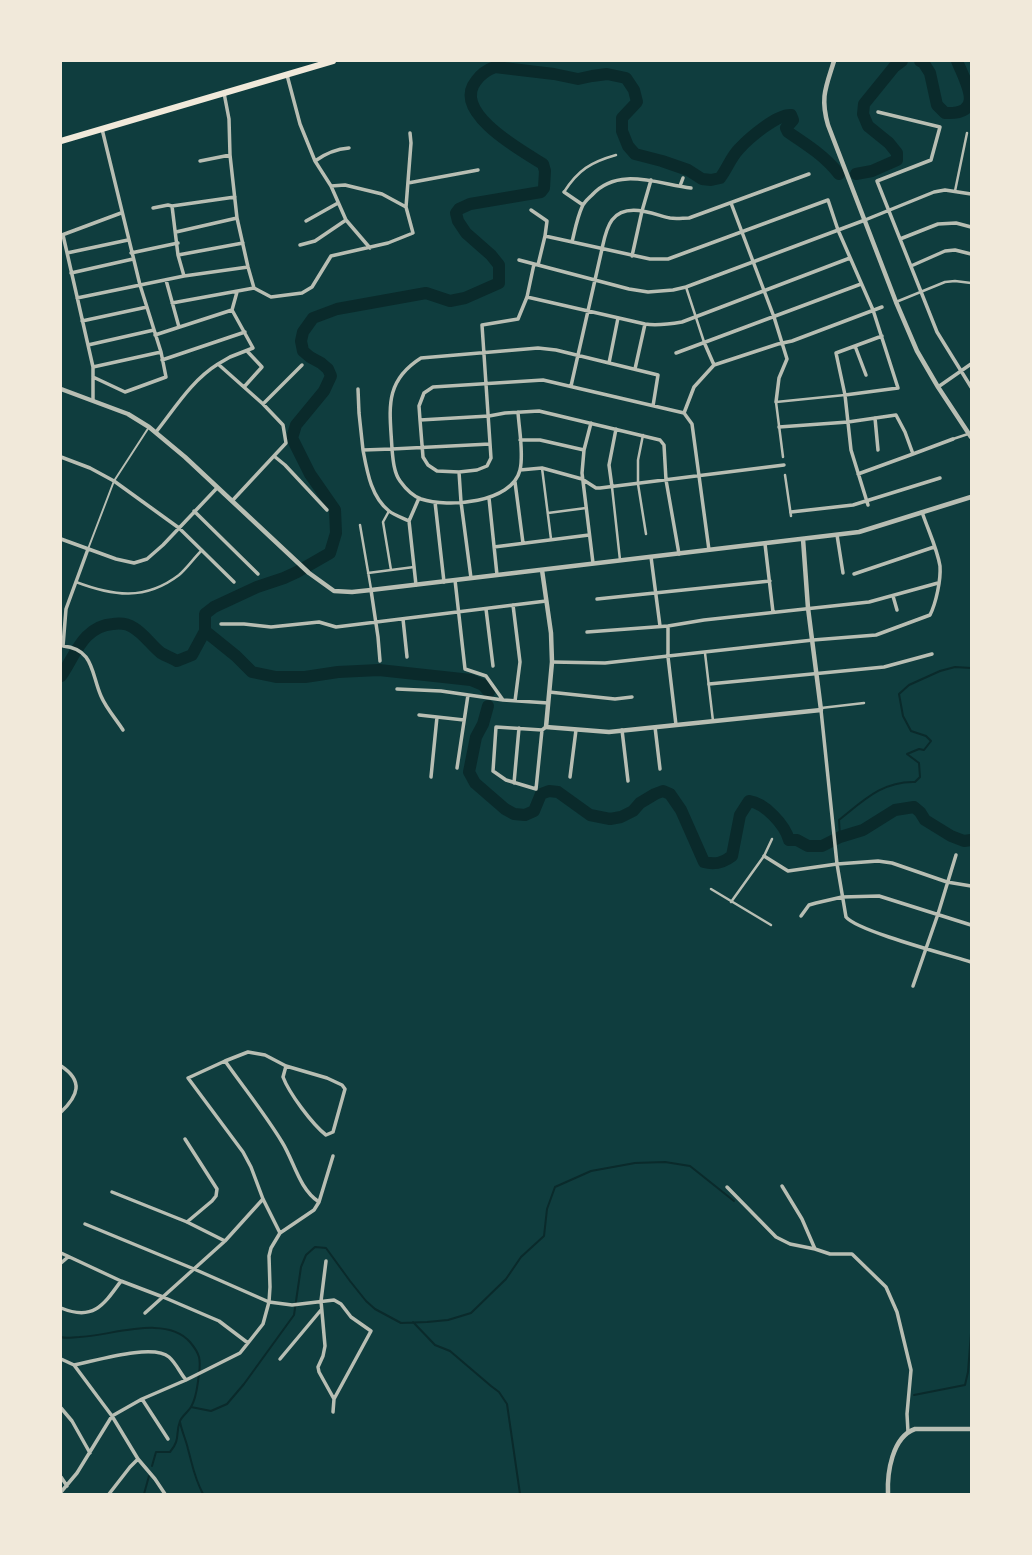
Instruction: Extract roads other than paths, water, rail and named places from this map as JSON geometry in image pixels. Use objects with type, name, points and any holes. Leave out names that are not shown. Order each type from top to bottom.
[{"type":"main road","points":[[61,141],[334,61]]},
{"type":"street","points":[[834,61],[824,95],[823,104],[825,114],[896,302],[917,351],[938,387],[970,436],[953,439],[858,474]]},
{"type":"street","points":[[287,75],[300,124],[315,161],[331,186],[346,220],[370,248]]},
{"type":"street","points":[[224,93],[229,119],[230,156],[237,218],[254,288]]},
{"type":"street","points":[[878,112],[940,127],[931,160],[877,181],[937,332],[971,387]]},
{"type":"street","points":[[93,377],[125,392],[166,377],[161,352],[131,252],[102,129]]},
{"type":"street","points":[[172,303],[254,288],[272,297],[302,293],[312,287],[330,256],[370,248],[388,243],[413,233],[406,207],[411,144],[410,133]]},
{"type":"street","points":[[955,191],[967,133]]},
{"type":"street","points":[[315,161],[324,154],[337,149],[349,148]]},
{"type":"street","points":[[583,205],[564,192],[572,180],[586,167],[600,160],[616,155]]},
{"type":"street","points":[[200,160],[230,156]]},
{"type":"street","points":[[408,183],[478,170]]},
{"type":"street","points":[[571,386],[602,249],[607,230],[612,220],[627,210],[642,211],[672,218],[689,218],[809,174]]},
{"type":"street","points":[[572,242],[583,205],[596,191],[607,183],[633,178],[691,188]]},
{"type":"street","points":[[680,186],[683,178]]},
{"type":"street","points":[[632,256],[642,211],[651,180]]},
{"type":"street","points":[[331,186],[345,185],[382,194],[406,207]]},
{"type":"street","points":[[519,260],[648,292],[673,290],[686,287],[754,262],[934,192],[945,190],[971,194]]},
{"type":"street","points":[[153,208],[235,197]]},
{"type":"street","points":[[545,236],[632,256],[650,259],[668,259],[828,200],[838,230],[873,310],[898,388],[776,402]]},
{"type":"street","points":[[306,221],[338,203]]},
{"type":"street","points":[[731,203],[783,342],[787,359],[779,378],[776,402],[783,457]]},
{"type":"street","points":[[172,206],[178,243],[178,255],[184,276]]},
{"type":"street","points":[[531,210],[547,222],[545,236],[527,297],[517,321],[482,325],[484,352],[486,384],[488,416],[491,458],[487,466],[477,470],[459,472],[437,471],[428,465],[423,457],[419,406],[424,393],[433,387],[486,384],[542,380],[684,413],[692,424],[709,550]]},
{"type":"street","points":[[93,400],[92,367],[62,236],[121,213]]},
{"type":"street","points":[[176,232],[237,218]]},
{"type":"street","points":[[300,245],[315,241],[346,220]]},
{"type":"street","points":[[900,239],[938,224],[956,223],[971,227]]},
{"type":"street","points":[[67,253],[128,240]]},
{"type":"street","points":[[131,252],[178,243]]},
{"type":"street","points":[[178,255],[243,243]]},
{"type":"street","points":[[911,266],[945,251],[955,250],[971,254]]},
{"type":"street","points":[[527,297],[645,324],[668,324],[682,322],[850,258]]},
{"type":"street","points":[[71,273],[133,259]]},
{"type":"street","points":[[77,298],[184,276],[248,268]]},
{"type":"street","points":[[166,280],[179,327]]},
{"type":"street","points":[[896,302],[945,282],[955,281],[971,283]]},
{"type":"street","points":[[676,353],[861,284]]},
{"type":"street","points":[[686,287],[694,317],[714,366]]},
{"type":"street","points":[[156,432],[195,382],[207,371],[230,357],[253,348],[232,310],[237,292]]},
{"type":"street","points":[[82,321],[147,307]]},
{"type":"street","points":[[684,413],[694,386],[714,366],[783,342],[792,341],[882,307]]},
{"type":"street","points":[[155,335],[232,310]]},
{"type":"street","points":[[609,363],[618,318]]},
{"type":"street","points":[[635,369],[645,324]]},
{"type":"street","points":[[88,346],[154,330]]},
{"type":"street","points":[[162,360],[245,332]]},
{"type":"street","points":[[868,503],[850,450],[845,395],[836,353],[882,336]]},
{"type":"street","points":[[855,346],[866,375]]},
{"type":"street","points":[[518,412],[520,470],[515,482],[503,492],[489,498],[461,502],[435,502],[420,498],[410,492],[399,481],[394,466],[389,404],[394,387],[406,370],[421,358],[538,348],[556,350],[658,375],[653,406]]},
{"type":"street","points":[[244,387],[262,367],[247,351]]},
{"type":"street","points":[[92,367],[161,352]]},
{"type":"street","points":[[218,364],[263,404],[283,425],[286,443],[232,501]]},
{"type":"street","points":[[938,387],[971,364]]},
{"type":"street","points":[[263,404],[302,365]]},
{"type":"street","points":[[61,389],[128,414],[156,432],[309,573],[334,590],[352,592],[444,582],[859,532],[971,497]]},
{"type":"street","points":[[358,390],[363,450],[369,478],[379,500],[389,511],[409,521]]},
{"type":"street","points":[[420,420],[539,411],[660,440],[663,443],[666,480],[678,554]]},
{"type":"street","points":[[779,427],[848,422],[896,415],[906,432],[913,454]]},
{"type":"street","points":[[875,418],[878,450]]},
{"type":"street","points":[[591,423],[584,450],[582,479],[593,564]]},
{"type":"street","points":[[616,429],[609,465],[620,560]]},
{"type":"street","points":[[643,435],[638,460],[638,484],[646,534]]},
{"type":"street","points":[[520,440],[540,440],[584,450]]},
{"type":"street","points":[[363,450],[490,444]]},
{"type":"street","points":[[274,456],[285,465],[327,510]]},
{"type":"street","points":[[61,457],[90,468],[114,481],[179,528],[234,582]]},
{"type":"street","points":[[520,470],[542,468],[582,479],[596,488],[784,465]]},
{"type":"street","points":[[542,468],[551,539]]},
{"type":"street","points":[[459,472],[461,502],[471,578]]},
{"type":"street","points":[[785,475],[791,514],[868,503],[940,478]]},
{"type":"street","points":[[515,482],[523,543]]},
{"type":"street","points":[[61,539],[116,560],[134,562],[147,559],[163,546],[217,488]]},
{"type":"street","points":[[416,585],[409,521],[420,498]]},
{"type":"street","points":[[489,498],[497,575]]},
{"type":"street","points":[[435,502],[444,582]]},
{"type":"street","points":[[548,513],[586,508]]},
{"type":"street","points":[[194,511],[258,574]]},
{"type":"street","points":[[389,511],[383,522],[391,570]]},
{"type":"street","points":[[552,662],[605,663],[813,640],[876,635],[930,615],[934,607],[940,566],[922,512]]},
{"type":"street","points":[[360,525],[371,590],[380,661]]},
{"type":"street","points":[[494,547],[589,535]]},
{"type":"street","points":[[837,535],[844,573]]},
{"type":"street","points":[[803,539],[808,608],[821,709],[837,864],[844,912],[849,920],[869,930],[971,962]]},
{"type":"street","points":[[766,544],[773,612]]},
{"type":"street","points":[[854,574],[934,547]]},
{"type":"street","points":[[88,549],[66,609],[63,646],[70,647],[85,654],[102,697],[123,730]]},
{"type":"street","points":[[76,582],[99,590],[122,594],[140,594],[160,586],[179,575],[202,550]]},
{"type":"street","points":[[651,557],[660,626]]},
{"type":"street","points":[[368,573],[414,567]]},
{"type":"street","points":[[542,570],[551,634],[552,662],[546,727]]},
{"type":"street","points":[[455,580],[465,669],[486,676],[503,700]]},
{"type":"street","points":[[598,599],[770,581]]},
{"type":"street","points":[[587,632],[668,626],[773,612],[869,602],[938,583]]},
{"type":"street","points":[[893,596],[897,610]]},
{"type":"street","points":[[221,624],[244,624],[270,627],[319,622],[336,627],[546,602]]},
{"type":"street","points":[[513,605],[520,662],[515,701]]},
{"type":"street","points":[[486,609],[493,666]]},
{"type":"street","points":[[403,618],[407,657]]},
{"type":"street","points":[[668,626],[668,657],[676,725]]},
{"type":"street","points":[[705,653],[710,684],[713,722]]},
{"type":"street","points":[[710,684],[884,667],[932,654]]},
{"type":"street","points":[[397,689],[441,691],[503,700],[548,703]]},
{"type":"street","points":[[549,692],[615,699],[632,697]]},
{"type":"street","points":[[458,768],[468,695]]},
{"type":"street","points":[[542,730],[536,790],[506,780],[493,771],[496,727],[500,726],[542,730],[546,727],[609,732],[713,722],[864,703]]},
{"type":"street","points":[[419,715],[464,720]]},
{"type":"street","points":[[431,777],[437,717]]},
{"type":"street","points":[[655,727],[660,769]]},
{"type":"street","points":[[514,783],[519,728]]},
{"type":"street","points":[[570,777],[576,730]]},
{"type":"street","points":[[622,730],[628,781]]},
{"type":"street","points":[[731,902],[764,856],[772,839]]},
{"type":"street","points":[[764,856],[788,871],[837,864],[878,861],[892,863],[947,882],[971,886]]},
{"type":"street","points":[[913,986],[956,856]]},
{"type":"street","points":[[711,889],[771,925]]},
{"type":"street","points":[[801,916],[809,906],[842,897],[879,896],[971,925]]},
{"type":"street","points":[[280,1233],[263,1199],[251,1167],[243,1152],[188,1078],[248,1052],[264,1055],[286,1066],[327,1078],[342,1085],[345,1089],[333,1132],[326,1135],[316,1128],[283,1077],[286,1066]]},
{"type":"street","points":[[225,1061],[284,1144],[305,1188],[319,1202]]},
{"type":"street","points":[[61,1066],[68,1071],[74,1080],[76,1088],[74,1097],[63,1107],[61,1112]]},
{"type":"street","points":[[185,1139],[217,1189],[216,1196],[212,1201],[188,1222]]},
{"type":"street","points":[[61,1492],[67,1486],[90,1453],[112,1416],[142,1399],[186,1380],[240,1353],[263,1324],[269,1302],[269,1256],[271,1248],[280,1233],[314,1210],[319,1202],[333,1156]]},
{"type":"street","points":[[782,1186],[802,1219],[815,1249]]},
{"type":"street","points":[[727,1187],[776,1237],[790,1244],[815,1249],[830,1254],[852,1254],[886,1288],[897,1312],[911,1370],[907,1414],[908,1432]]},
{"type":"street","points":[[112,1192],[188,1222],[225,1241]]},
{"type":"street","points":[[145,1313],[225,1241],[263,1199]]},
{"type":"street","points":[[85,1224],[269,1302],[292,1305],[334,1300],[341,1304],[351,1317],[371,1331],[334,1399],[333,1412]]},
{"type":"street","points":[[61,1253],[121,1281],[219,1321],[248,1343]]},
{"type":"street","points":[[61,1263],[68,1257]]},
{"type":"street","points":[[326,1261],[321,1301],[324,1346],[323,1356],[318,1367],[319,1372],[334,1399]]},
{"type":"street","points":[[61,1308],[72,1312],[85,1313],[95,1311],[106,1301],[121,1281]]},
{"type":"street","points":[[280,1359],[321,1310]]},
{"type":"street","points":[[74,1365],[120,1355],[148,1351],[169,1357],[186,1380]]},
{"type":"street","points":[[61,1359],[74,1365],[112,1416],[138,1459],[155,1479],[165,1494]]},
{"type":"street","points":[[142,1399],[168,1439]]},
{"type":"street","points":[[61,1408],[72,1421],[90,1453]]},
{"type":"street","points":[[888,1494],[888,1483],[893,1456],[902,1437],[908,1432],[915,1429],[971,1430]]},
{"type":"street","points":[[109,1494],[138,1459]]},
{"type":"street","points":[[61,1477],[67,1486]]},
{"type":"lane","points":[[88,549],[114,481],[149,427]]},
{"type":"waterway","points":[[856,174],[872,171],[897,160],[897,153],[889,143],[868,126],[863,114],[864,104],[894,67],[902,61]]},
{"type":"waterway","points":[[920,61],[923,62],[930,73],[937,105],[945,113],[958,112],[965,109],[969,103],[970,96],[968,88],[957,61]]},
{"type":"waterway","points":[[61,676],[81,643],[87,636],[94,630],[113,624],[124,624],[138,630],[161,653],[177,661],[192,655],[205,631],[205,614],[214,607],[257,587],[297,572],[330,553],[336,533],[335,510],[310,474],[292,438],[296,425],[324,391],[331,376],[328,369],[303,351],[301,341],[303,332],[313,318],[337,309],[426,293],[450,301],[465,298],[499,283],[499,265],[491,255],[466,233],[458,221],[456,213],[459,209],[470,204],[541,192],[544,188],[545,171],[543,164],[520,150],[492,129],[473,105],[471,93],[476,81],[486,71],[495,67],[554,74],[578,79],[607,74],[626,78],[634,90],[637,102],[622,118],[622,131],[628,146],[635,154],[688,170],[702,179],[711,180],[720,178],[736,152],[749,139],[771,122],[778,118],[791,115],[793,120],[786,128],[788,132],[821,156],[839,174]]},
{"type":"waterway","points":[[205,631],[236,656],[252,672],[276,677],[305,677],[338,672],[379,670],[471,680],[483,685],[489,692]]},
{"type":"waterway","points":[[840,837],[839,820],[865,799],[893,785],[915,782],[920,777],[919,763],[907,754],[919,749],[924,750],[931,741],[926,736],[911,731],[903,716],[899,694],[909,685],[940,671],[955,667],[971,668]]},
{"type":"waterway","points":[[488,706],[483,724],[476,737],[469,772],[475,783],[505,809],[514,814],[525,815],[534,811],[541,794],[549,791],[558,792],[590,815],[610,819],[621,817],[633,811],[640,803],[663,791],[670,794],[681,810],[704,862],[712,863],[722,862],[732,856],[740,815],[749,801],[768,810],[779,822],[789,840],[797,840],[808,846],[822,846],[840,837],[863,830],[895,810],[914,807],[920,812],[925,820],[951,836],[964,841],[971,840]]},
{"type":"waterway","points":[[191,1407],[211,1411],[227,1404],[244,1384],[294,1315],[301,1267],[306,1255],[315,1247],[326,1248],[366,1301],[375,1309],[401,1323],[448,1320],[471,1313],[506,1279],[521,1257],[544,1236],[547,1209],[555,1187],[591,1171],[635,1163],[665,1162],[690,1166],[734,1201]]},
{"type":"waterway","points":[[413,1322],[435,1345],[450,1351],[499,1392],[507,1404],[520,1494]]},
{"type":"waterway","points":[[61,1337],[68,1338],[92,1336],[138,1329],[167,1329],[180,1334],[190,1342],[198,1353],[200,1365],[197,1387],[191,1407],[180,1421],[176,1444],[170,1452],[156,1452],[152,1466]]},
{"type":"waterway","points":[[914,1395],[965,1385],[968,1372],[971,1333]]},
{"type":"waterway","points":[[180,1422],[196,1477],[203,1494]]},
{"type":"waterway","points":[[144,1494],[149,1476]]}]
